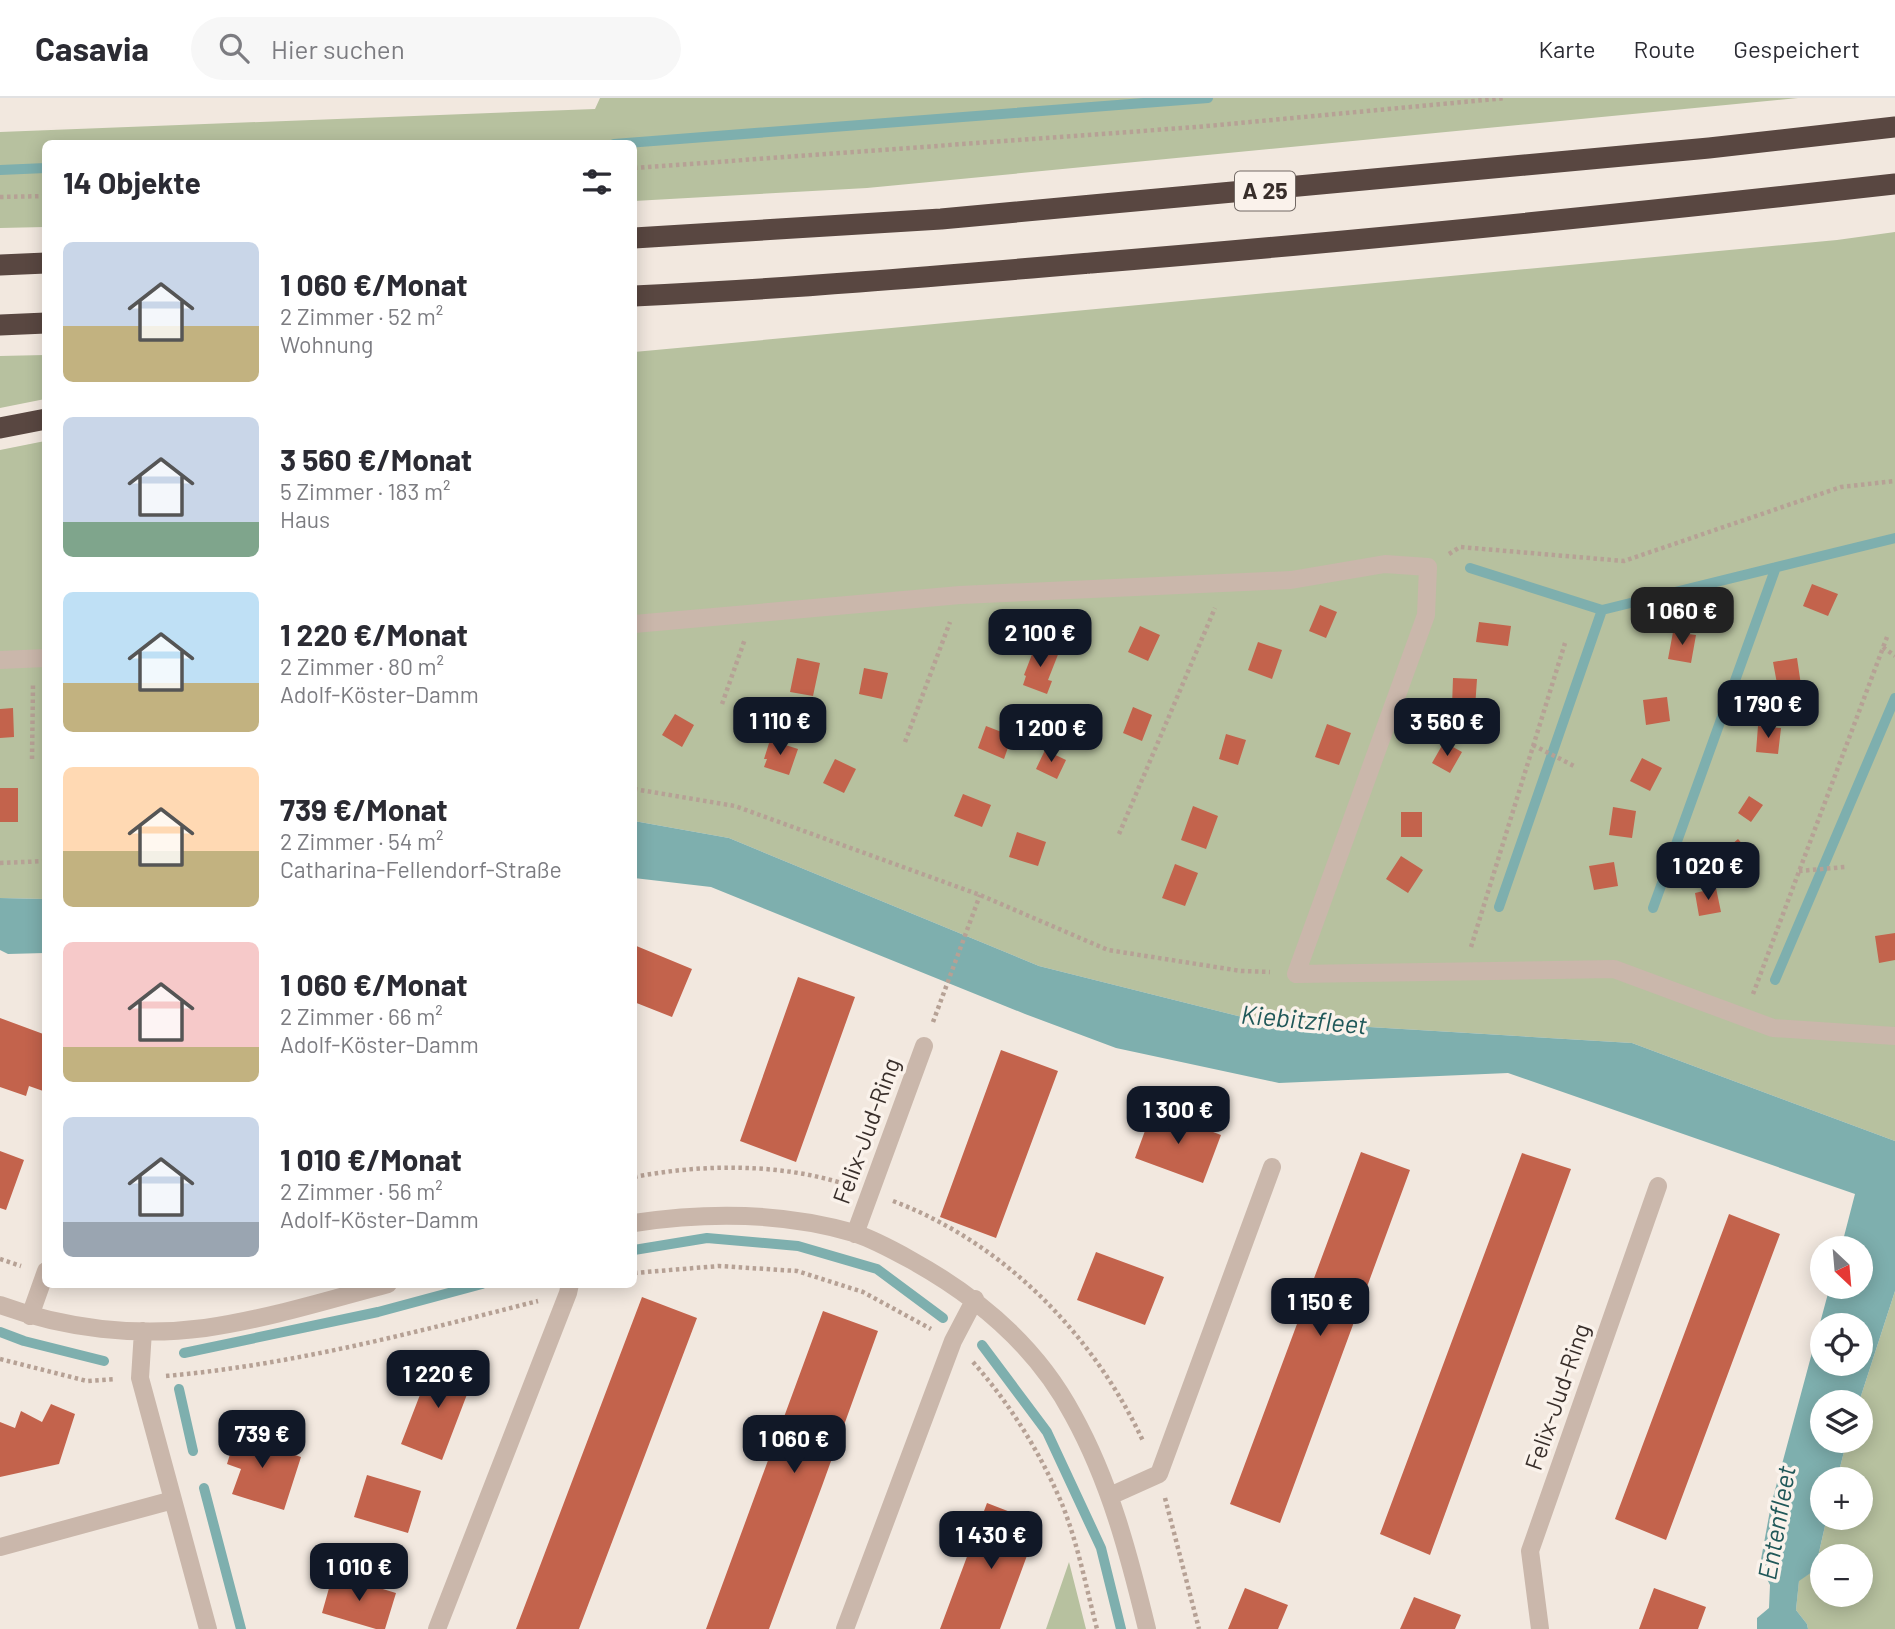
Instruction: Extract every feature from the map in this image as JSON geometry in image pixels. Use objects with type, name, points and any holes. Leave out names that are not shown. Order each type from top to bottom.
[{"type":"highway","name":"A 25","points":[[637,238],[996,215],[1654,153],[1895,127]]},
{"type":"highway","name":"A 25","points":[[637,296],[1275,248],[1895,184]]},
{"type":"highway","points":[[0,265],[42,264]]},
{"type":"highway","points":[[637,310],[729,291]]},
{"type":"highway","points":[[0,325],[42,323]]},
{"type":"highway","points":[[0,428],[42,420]]},
{"type":"street","points":[[637,624],[960,595],[1291,580],[1385,564],[1428,567],[1426,615],[1296,974],[1614,969],[1773,1028],[1895,1036]]},
{"type":"street","points":[[0,660],[39,658]]},
{"type":"street","name":"Felix-Jud-Ring","points":[[855,1234],[924,1046]]},
{"type":"street","points":[[1111,1496],[1159,1474],[1272,1167]]},
{"type":"street","name":"Felix-Jud-Ring","points":[[1540,1629],[1530,1551],[1658,1185]]},
{"type":"street","name":"Felix-Jud-Ring","points":[[637,1223],[729,1214],[792,1220],[855,1234],[926,1268],[975,1299],[1006,1327],[1042,1366],[1072,1413],[1111,1496],[1147,1629]]},
{"type":"street","points":[[30,1316],[42,1282]]},
{"type":"street","points":[[0,1305],[30,1316],[88,1328],[143,1332],[204,1328],[243,1321],[372,1288]]},
{"type":"street","points":[[437,1629],[569,1289]]},
{"type":"street","points":[[845,1629],[953,1341],[975,1299]]},
{"type":"street","points":[[143,1332],[140,1378],[208,1629]]},
{"type":"street","points":[[0,1547],[173,1500]]},
{"type":"path","points":[[637,168],[1197,127],[1506,98]]},
{"type":"path","points":[[0,197],[42,196]]},
{"type":"path","points":[[1428,567],[1460,547],[1624,561],[1841,487],[1895,481]]},
{"type":"path","points":[[1119,834],[1226,581]]},
{"type":"path","points":[[905,741],[960,595]]},
{"type":"path","points":[[722,704],[753,615]]},
{"type":"path","points":[[1744,1017],[1887,637]]},
{"type":"path","points":[[1464,971],[1565,643]]},
{"type":"path","points":[[1883,647],[1895,656]]},
{"type":"path","points":[[32,759],[39,658]]},
{"type":"path","points":[[1533,745],[1574,766]]},
{"type":"path","points":[[637,790],[735,806],[980,895],[1108,950],[1241,971],[1296,974]]},
{"type":"path","points":[[0,863],[42,861]]},
{"type":"path","points":[[1799,871],[1845,867]]},
{"type":"path","points":[[940,1004],[980,895]]},
{"type":"path","points":[[0,1359],[87,1381],[208,1372],[385,1340],[569,1289]]},
{"type":"green space","points":[[600,98],[1798,98],[867,188],[637,201],[637,140],[42,140],[42,227],[0,228],[0,132],[595,109]]},
{"type":"green space","points":[[1895,232],[1895,1141],[1632,1043],[1254,1020],[1039,966],[729,838],[637,822],[637,352],[1837,240]]},
{"type":"green space","points":[[42,355],[42,400],[0,408],[0,356]]},
{"type":"green space","points":[[42,442],[42,899],[0,898],[0,450]]},
{"type":"green space","points":[[1895,1291],[1895,1629],[1808,1629],[1796,1610],[1799,1580],[1810,1573],[1810,1607],[1873,1607],[1873,1544],[1821,1544],[1824,1530],[1873,1530],[1873,1467],[1840,1467],[1844,1453],[1873,1453],[1873,1390],[1863,1390],[1867,1376],[1873,1376],[1873,1359]]},
{"type":"green space","points":[[1069,1562],[1086,1629],[1046,1629]]},
{"type":"water","points":[[637,822],[729,838],[1039,966],[1254,1020],[1632,1043],[1895,1141],[1895,1291],[1873,1359],[1873,1313],[1823,1313],[1826,1299],[1873,1299],[1873,1236],[1844,1236],[1855,1194],[1508,1073],[1279,1083],[1116,1048],[711,887],[637,878]]},
{"type":"water","points":[[0,898],[42,899],[42,953],[8,954],[0,950]]},
{"type":"water","name":"Entenfleet","points":[[1810,1360],[1810,1376],[1867,1376],[1863,1390],[1810,1390],[1810,1453],[1844,1453],[1840,1467],[1810,1467],[1810,1530],[1824,1530],[1821,1544],[1810,1544],[1810,1573],[1799,1581],[1796,1610],[1808,1629],[1757,1629],[1757,1618],[1769,1608],[1770,1585],[1760,1565],[1771,1505]]},
{"type":"building","points":[[1812,584],[1838,594],[1828,616],[1803,606]]},
{"type":"building","points":[[1320,605],[1337,612],[1326,638],[1309,631]]},
{"type":"building","points":[[1479,622],[1511,626],[1508,646],[1476,642]]},
{"type":"building","points":[[1140,626],[1160,635],[1148,661],[1128,652]]},
{"type":"building","points":[[1673,632],[1696,635],[1691,663],[1668,659]]},
{"type":"building","points":[[1258,642],[1282,650],[1272,679],[1248,670]]},
{"type":"building","points":[[1036,644],[1059,652],[1048,680],[1052,681],[1047,694],[1023,685]]},
{"type":"building","points":[[797,658],[820,663],[813,696],[790,692]]},
{"type":"building","points":[[1797,658],[1801,685],[1778,689],[1773,662]]},
{"type":"building","points":[[864,668],[888,673],[882,699],[859,694]]},
{"type":"building","points":[[1453,678],[1477,679],[1475,708],[1452,706]]},
{"type":"building","points":[[1667,697],[1670,721],[1646,725],[1643,700]]},
{"type":"building","points":[[1133,707],[1152,715],[1142,741],[1123,733]]},
{"type":"building","points":[[13,708],[14,737],[0,738],[0,709]]},
{"type":"building","points":[[675,714],[694,725],[682,747],[662,735]]},
{"type":"building","points":[[1327,724],[1351,733],[1339,765],[1315,757]]},
{"type":"building","points":[[986,726],[1012,736],[1004,759],[978,748]]},
{"type":"building","points":[[1758,726],[1781,728],[1778,754],[1756,752]]},
{"type":"building","points":[[1226,734],[1246,740],[1238,765],[1219,759]]},
{"type":"building","points":[[770,740],[798,749],[789,775],[764,767]]},
{"type":"building","points":[[1444,742],[1462,752],[1450,773],[1432,763]]},
{"type":"building","points":[[1045,750],[1066,760],[1057,779],[1036,769]]},
{"type":"building","points":[[1642,758],[1662,768],[1650,791],[1630,781]]},
{"type":"building","points":[[835,759],[856,769],[844,793],[823,783]]},
{"type":"building","points":[[0,788],[18,788],[18,822],[0,822]]},
{"type":"building","points":[[963,794],[991,805],[982,827],[954,816]]},
{"type":"building","points":[[1749,796],[1763,805],[1751,822],[1738,813]]},
{"type":"building","points":[[1193,806],[1218,816],[1206,849],[1181,840]]},
{"type":"building","points":[[1613,807],[1636,811],[1632,838],[1609,835]]},
{"type":"building","points":[[1401,812],[1422,812],[1422,837],[1401,837]]},
{"type":"building","points":[[1017,832],[1046,842],[1038,866],[1009,857]]},
{"type":"building","points":[[1738,839],[1753,856],[1732,874],[1717,857]]},
{"type":"building","points":[[1401,856],[1423,870],[1408,893],[1386,879]]},
{"type":"building","points":[[1614,862],[1618,886],[1594,890],[1589,866]]},
{"type":"building","points":[[1175,864],[1198,873],[1185,906],[1162,898]]},
{"type":"building","points":[[1716,888],[1721,912],[1699,916],[1695,893]]},
{"type":"building","points":[[1895,933],[1895,960],[1879,963],[1875,936]]},
{"type":"building","points":[[637,946],[692,969],[672,1017],[637,1003]]},
{"type":"building","points":[[798,977],[855,997],[796,1162],[740,1141]]},
{"type":"building","points":[[0,1018],[42,1034],[42,1091],[29,1086],[26,1096],[0,1087]]},
{"type":"building","points":[[1001,1050],[1058,1071],[996,1238],[940,1217]]},
{"type":"building","points":[[1153,1109],[1221,1135],[1203,1183],[1135,1158]]},
{"type":"building","points":[[0,1151],[24,1160],[6,1210],[0,1208]]},
{"type":"building","points":[[1361,1152],[1410,1170],[1280,1523],[1230,1504]]},
{"type":"building","points":[[1522,1153],[1571,1169],[1430,1555],[1380,1534]]},
{"type":"building","points":[[1729,1214],[1780,1234],[1666,1540],[1615,1519]]},
{"type":"building","points":[[1096,1252],[1164,1277],[1145,1325],[1077,1300]]},
{"type":"building","points":[[642,1297],[697,1318],[579,1629],[516,1629]]},
{"type":"building","points":[[823,1311],[878,1331],[822,1486],[769,1629],[706,1629]]},
{"type":"building","points":[[433,1361],[474,1376],[442,1460],[401,1444]]},
{"type":"building","points":[[51,1404],[75,1414],[59,1464],[0,1477],[0,1422],[15,1428],[21,1411],[42,1422]]},
{"type":"building","points":[[239,1425],[261,1432],[257,1442],[301,1457],[284,1510],[232,1494],[241,1469],[227,1464]]},
{"type":"building","points":[[367,1475],[421,1491],[408,1533],[354,1517]]},
{"type":"building","points":[[987,1503],[1039,1523],[1000,1629],[940,1629]]},
{"type":"building","points":[[333,1574],[396,1593],[385,1629],[376,1629],[322,1613]]},
{"type":"building","points":[[1245,1588],[1288,1605],[1278,1629],[1228,1629]]},
{"type":"building","points":[[1654,1588],[1706,1607],[1698,1629],[1639,1629]]},
{"type":"building","points":[[1414,1597],[1461,1615],[1455,1629],[1400,1629]]},
{"type":"waterway","points":[[637,142],[1208,98]]},
{"type":"waterway","points":[[0,170],[42,168]]},
{"type":"waterway","points":[[1470,568],[1602,610],[1895,538]]},
{"type":"waterway","points":[[1653,908],[1776,567]]},
{"type":"waterway","points":[[1499,907],[1602,610]]},
{"type":"waterway","points":[[1775,980],[1895,698]]},
{"type":"waterway","points":[[637,1250],[707,1238],[798,1246],[877,1269],[943,1318]]},
{"type":"waterway","points":[[184,1353],[378,1312],[467,1288]]},
{"type":"waterway","points":[[0,1332],[24,1341],[104,1361]]},
{"type":"waterway","points":[[982,1345],[1047,1432],[1101,1548],[1121,1629]]},
{"type":"waterway","points":[[179,1389],[193,1451]]},
{"type":"waterway","points":[[204,1488],[241,1629]]},
{"type":"water label","name":"Kiebitzfleet","points":[[1304,1020]]}]
